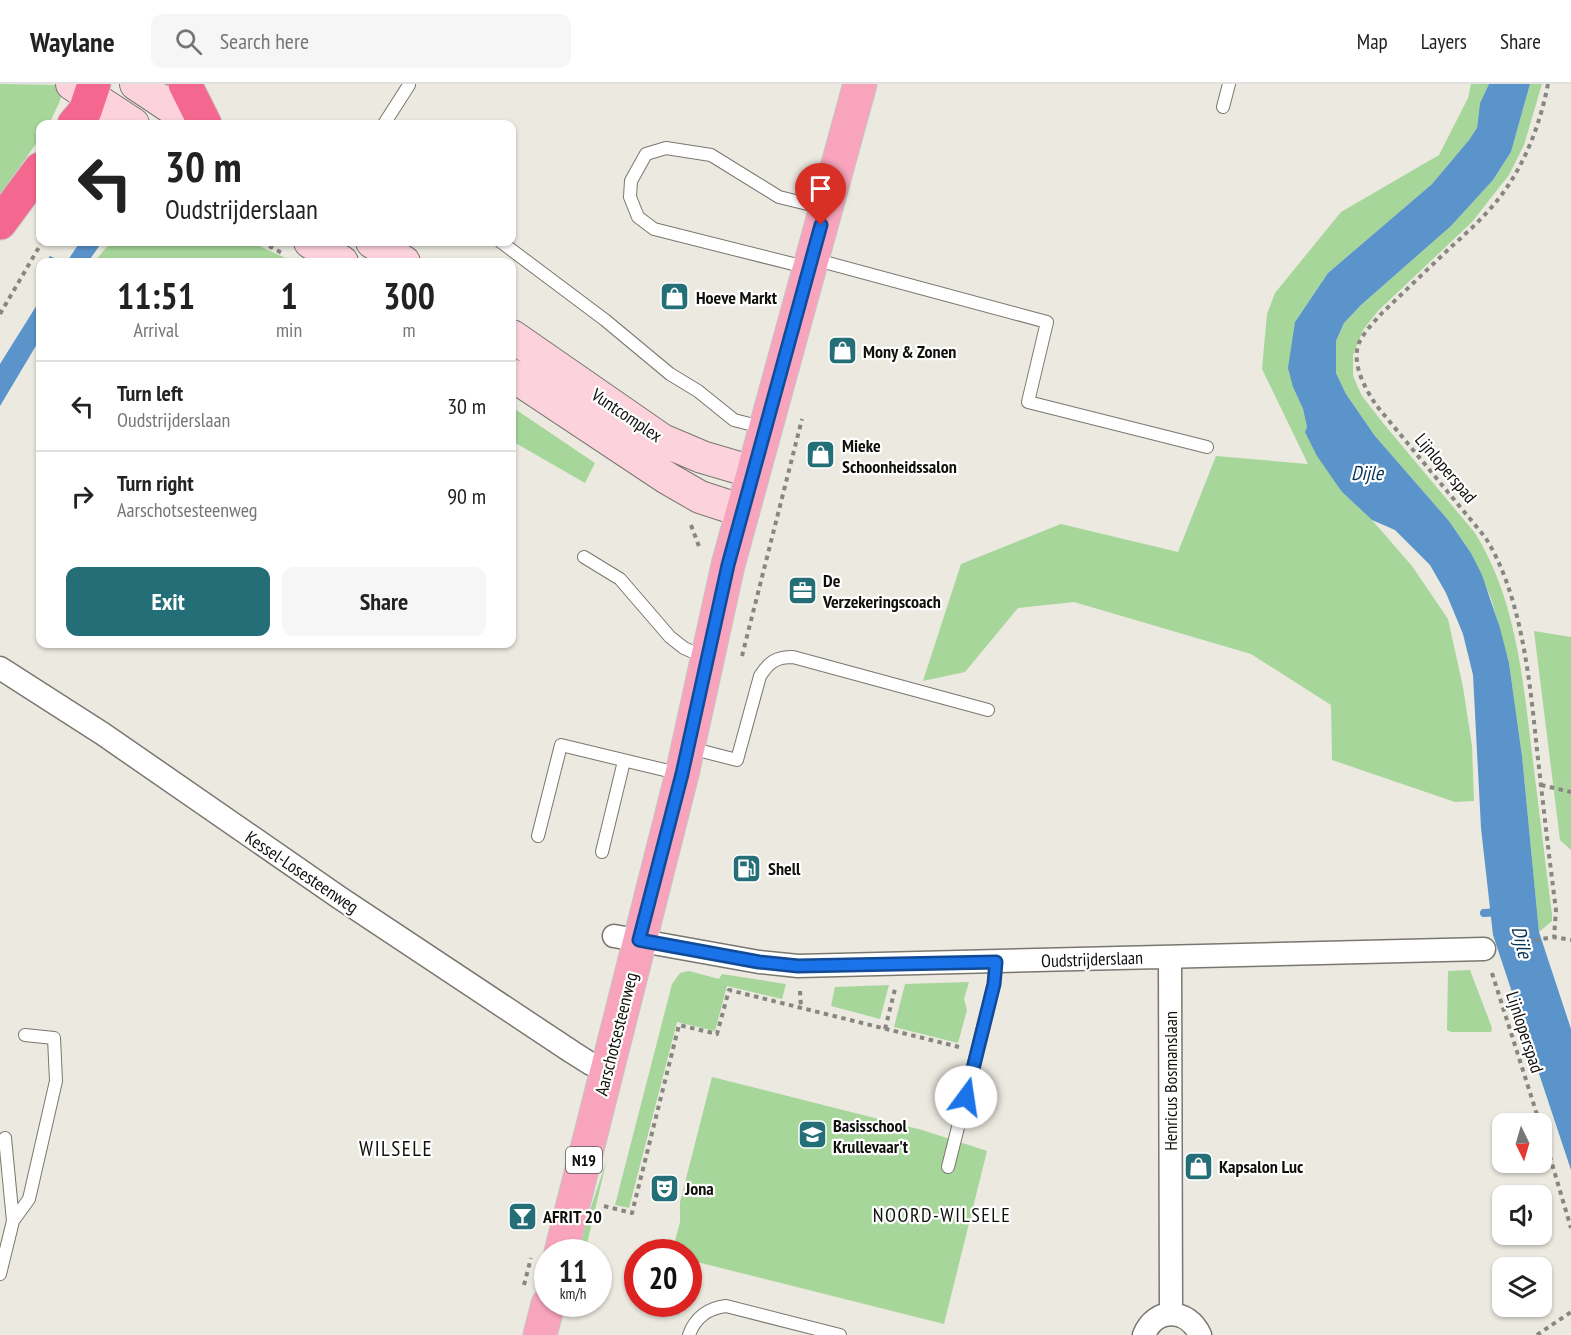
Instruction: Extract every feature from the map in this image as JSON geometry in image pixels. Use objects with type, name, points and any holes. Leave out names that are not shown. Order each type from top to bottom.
[{"type":"highway","points":[[185,84],[203,120]]},
{"type":"highway","points":[[77,120],[85,111],[86,88]]},
{"type":"highway","points":[[0,223],[36,174]]},
{"type":"main road","points":[[136,84],[190,120]]},
{"type":"main road","name":"Aarschotsesteenweg","points":[[564,1239],[608,1068],[626,938],[685,761],[728,565],[860,84]]},
{"type":"main road","points":[[86,88],[128,120]]},
{"type":"main road","points":[[316,246],[336,258]]},
{"type":"main road","points":[[378,246],[398,258]]},
{"type":"main road","name":"Vuntcomplex","points":[[516,339],[662,440],[702,457],[753,471]]},
{"type":"main road","name":"Vuntcomplex","points":[[516,378],[666,478],[700,497],[743,511]]},
{"type":"main road","points":[[540,1335],[545,1317]]},
{"type":"street","name":"Kessel-Losesteenweg","points":[[0,668],[103,734],[340,898],[572,1052],[591,1064],[608,1068]]},
{"type":"street","name":"Oudstrijderslaan","points":[[626,938],[779,965],[996,962],[1484,949]]},
{"type":"street","name":"Henricus Bosmanslaan","points":[[1170,957],[1171,1314]]},
{"type":"street","points":[[1144,1335],[1153,1321],[1171,1314],[1189,1320],[1200,1335]]},
{"type":"lane","points":[[1223,107],[1228,84]]},
{"type":"lane","points":[[387,120],[409,85]]},
{"type":"lane","points":[[826,208],[779,197],[711,155],[666,148],[646,154],[631,181],[630,197],[638,218],[654,229],[810,263],[1047,322],[1028,402],[1207,447]]},
{"type":"lane","points":[[506,246],[670,374],[698,391],[734,420],[765,428]]},
{"type":"lane","points":[[584,557],[620,579],[670,637],[684,648],[708,659]]},
{"type":"lane","points":[[538,836],[561,745],[624,761],[736,760],[760,676],[768,664],[779,657],[792,657],[988,710]]},
{"type":"lane","points":[[602,852],[624,761]]},
{"type":"lane","points":[[948,1167],[994,984],[996,962]]},
{"type":"lane","points":[[12,1221],[29,1199],[56,1081],[54,1038],[25,1035]]},
{"type":"lane","points":[[0,1274],[12,1221],[5,1138]]},
{"type":"lane","points":[[688,1335],[698,1318],[713,1308],[726,1306],[840,1335]]},
{"type":"path","name":"Lijnloperspad","points":[[1548,84],[1539,119],[1517,172],[1482,218],[1369,328],[1359,344],[1358,365],[1364,386],[1376,405],[1485,537],[1494,551],[1514,609],[1524,652],[1541,785],[1556,910],[1554,937]]},
{"type":"path","points":[[0,314],[40,246]]},
{"type":"path","points":[[740,662],[805,408]]},
{"type":"path","points":[[691,524],[704,558]]},
{"type":"path","points":[[1541,785],[1571,792]]},
{"type":"path","points":[[1484,949],[1554,937],[1571,940]]},
{"type":"path","name":"Lijnloperspad","points":[[1484,949],[1536,1113]]},
{"type":"path","points":[[885,1029],[901,964]]},
{"type":"path","points":[[799,985],[801,1008]]},
{"type":"path","points":[[601,1205],[632,1213],[679,1024],[717,1034],[729,990],[977,1052]]},
{"type":"path","points":[[1552,1164],[1571,1228]]},
{"type":"path","points":[[1537,1335],[1571,1312]]},
{"type":"green space","points":[[0,84],[63,85],[60,101],[51,120],[36,120],[36,144],[0,195]]},
{"type":"green space","points":[[1471,84],[1489,84],[1480,103],[1477,128],[1469,140],[1432,184],[1328,273],[1295,322],[1293,387],[1303,409],[1307,427],[1342,492],[1372,520],[1412,566],[1448,619],[1463,687],[1472,746],[1474,801],[1455,802],[1332,760],[1331,705],[1251,654],[1074,602],[1018,608],[965,672],[923,681],[961,564],[1061,524],[1178,552],[1216,456],[1308,464],[1262,369],[1267,314],[1275,293],[1341,212],[1439,155],[1468,98]]},
{"type":"green space","points":[[1530,84],[1542,84],[1524,145],[1509,175],[1472,222],[1378,311],[1363,330],[1353,355],[1353,376],[1362,396],[1475,533],[1500,585],[1516,640],[1521,669],[1552,914],[1552,921],[1539,932],[1522,756],[1509,663],[1491,598],[1471,553],[1449,521],[1375,436],[1346,394],[1336,373],[1336,341],[1344,323],[1361,305],[1451,226],[1493,180],[1511,152]]},
{"type":"green space","points":[[108,246],[260,246],[285,258],[97,258]]},
{"type":"green space","points":[[516,410],[595,463],[585,483],[516,443]]},
{"type":"green space","points":[[1534,631],[1571,637],[1571,850],[1560,840]]},
{"type":"green space","points":[[1470,970],[1492,1028],[1491,1032],[1451,1032],[1447,1030],[1448,971]]},
{"type":"green space","points":[[689,971],[719,979],[722,974],[786,984],[782,999],[727,986],[715,1031],[677,1022],[629,1208],[615,1205],[672,984],[680,973]]},
{"type":"green space","points":[[969,982],[964,999],[967,1010],[958,1043],[894,1027],[905,984]]},
{"type":"green space","points":[[889,985],[880,1019],[831,1006],[835,987]]},
{"type":"green space","points":[[712,1077],[922,1130],[987,1151],[944,1324],[702,1263],[702,1239],[675,1239],[680,1222],[680,1202]]},
{"type":"green space","points":[[607,1159],[588,1239],[580,1239]]},
{"type":"water","name":"Dijle","points":[[1489,84],[1530,84],[1511,152],[1493,180],[1451,226],[1361,305],[1344,323],[1336,341],[1336,373],[1346,394],[1375,436],[1449,521],[1471,553],[1482,575],[1500,628],[1509,663],[1522,756],[1539,932],[1571,1029],[1571,1170],[1493,935],[1481,828],[1473,675],[1463,634],[1446,593],[1430,565],[1395,530],[1372,520],[1342,492],[1317,456],[1305,432],[1307,427],[1303,409],[1293,387],[1288,368],[1295,322],[1328,273],[1432,184],[1477,128],[1480,103]]},
{"type":"water","points":[[77,246],[99,246],[91,258],[69,258]]},
{"type":"water","points":[[36,306],[36,346],[0,406],[0,364]]},
{"type":"waterway","points":[[1484,913],[1501,912]]},
{"type":"place","name":"Hoeve Markt","points":[[675,297]]},
{"type":"place","name":"Mony & Zonen","points":[[842,351]]},
{"type":"place","name":"Mieke Schoonheidssalon","points":[[821,455]]},
{"type":"place","name":"De Verzekeringscoach","points":[[802,590]]},
{"type":"place","name":"Shell","points":[[747,868]]},
{"type":"place","name":"Basisschool Krullevaar't","points":[[812,1135]]},
{"type":"place","name":"Kapsalon Luc","points":[[1198,1166]]},
{"type":"place","name":"Jona","points":[[664,1188]]},
{"type":"place","name":"AFRIT 20","points":[[522,1216]]},
{"type":"district","name":"WILSELE","points":[[396,1148]]},
{"type":"district","name":"NOORD-WILSELE","points":[[942,1215]]},
{"type":"route","points":[[821,225],[728,565],[682,774],[639,940],[779,965],[996,962],[994,984],[966,1097]]}]
